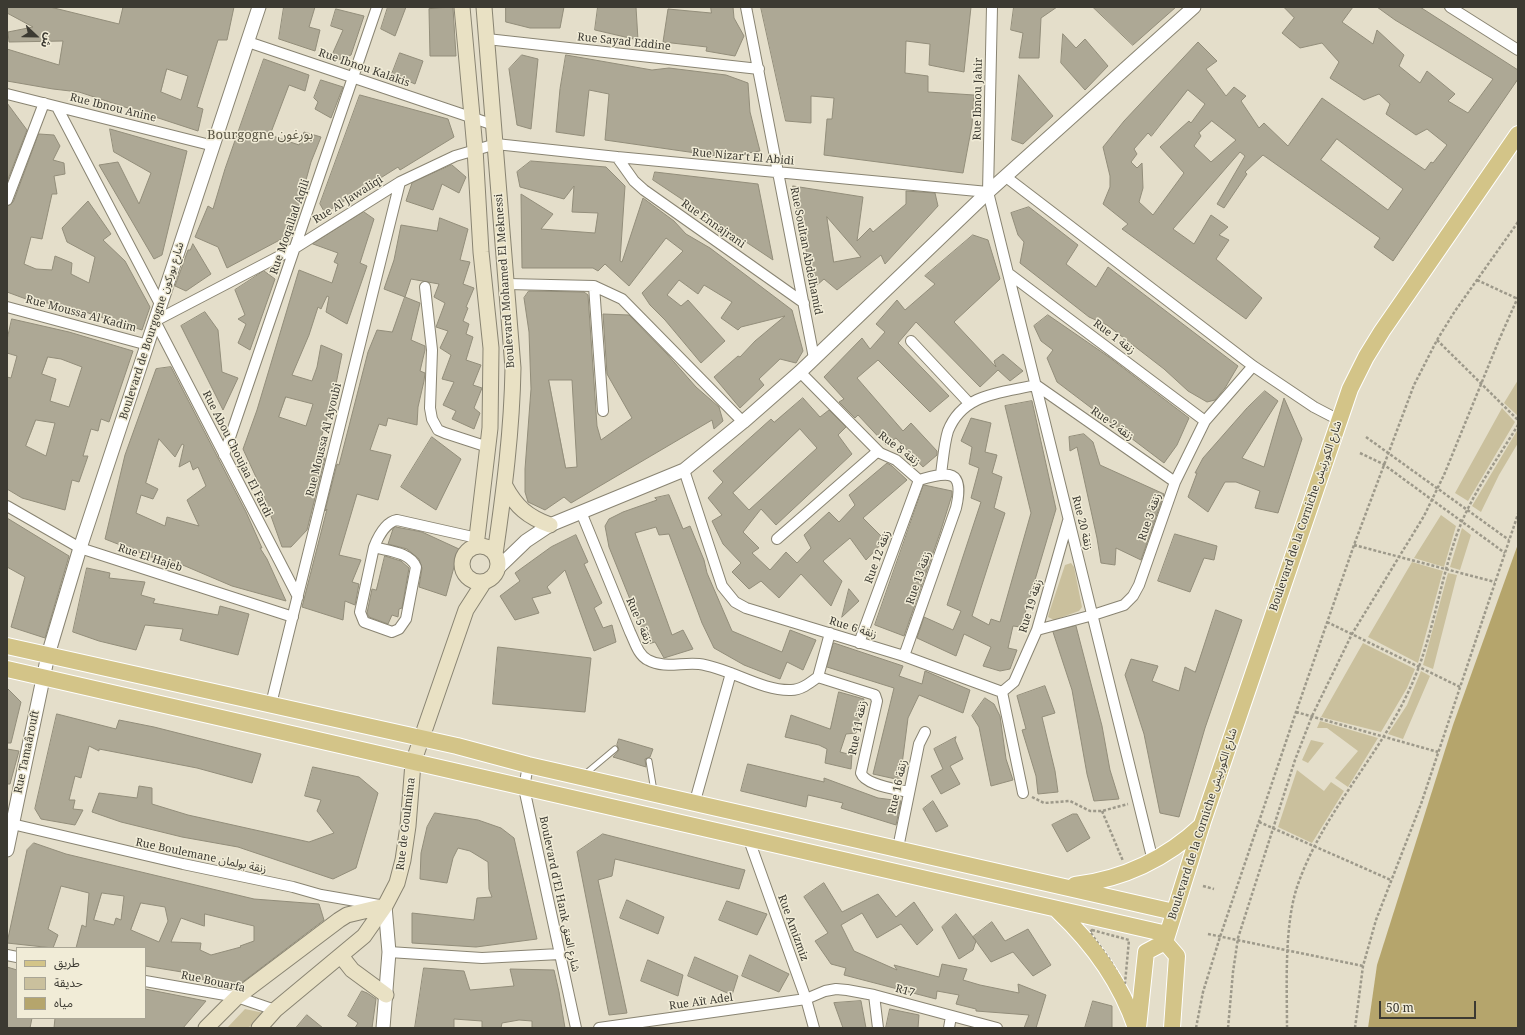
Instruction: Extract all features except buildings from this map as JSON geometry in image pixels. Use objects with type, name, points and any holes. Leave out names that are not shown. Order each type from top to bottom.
[{"type":"main road","name":"Boulevard Mohamed El Meknessi","points":[[462,7],[475,149],[481,252],[491,348],[492,392],[488,447],[476,542]]},
{"type":"main road","name":"Boulevard Mohamed El Meknessi","points":[[484,7],[488,39],[507,284],[512,383],[505,486],[497,560]]},
{"type":"main road","name":"Boulevard de la Corniche شارع الكورنيش","points":[[1166,938],[1202,824],[1339,420],[1356,375],[1378,337],[1518,134]]},
{"type":"main road","points":[[505,486],[512,498],[528,515],[550,525]]},
{"type":"main road","points":[[420,738],[466,610],[484,582],[495,574],[497,560],[490,549],[476,542],[464,554],[461,561],[465,575],[466,610]]},
{"type":"main road","points":[[465,575],[470,580],[484,582]]},
{"type":"main road","points":[[7,646],[271,704],[420,738],[528,765],[654,792],[1174,912]]},
{"type":"main road","points":[[7,669],[413,763],[748,837],[1058,910],[1166,938],[1177,956],[1172,1028]]},
{"type":"main road","name":"Rue de Goulmima","points":[[259,1028],[275,1010],[364,936],[385,906],[397,884],[403,860],[413,763],[420,738]]},
{"type":"main road","points":[[1066,886],[1095,882],[1127,872],[1176,847],[1202,824]]},
{"type":"main road","points":[[206,1028],[237,997],[301,950],[338,920],[347,915],[385,906]]},
{"type":"main road","points":[[1058,910],[1079,931],[1101,957],[1137,1028]]},
{"type":"main road","points":[[1137,1028],[1146,952],[1166,938]]},
{"type":"main road","points":[[341,956],[352,970],[386,995]]},
{"type":"street","name":"Boulevard de Bourgogne شارع بوركون","points":[[48,655],[80,548],[259,7]]},
{"type":"street","name":"Rue Moqallad Aqili","points":[[224,455],[378,7]]},
{"type":"street","name":"Rue Soultan Abdelhamid","points":[[746,7],[814,358]]},
{"type":"street","name":"Rue Ibnou Jahir","points":[[988,192],[992,7]]},
{"type":"street","points":[[497,560],[514,551],[550,525],[684,470],[743,422],[800,372],[988,192],[1194,7]]},
{"type":"street","points":[[1450,7],[1518,50]]},
{"type":"street","name":"Rue Sayad Eddine","points":[[488,39],[759,69]]},
{"type":"street","name":"Rue Ibnou Kalakis","points":[[248,42],[494,125]]},
{"type":"street","name":"Rue Ibnou Anine","points":[[7,94],[214,146]]},
{"type":"street","points":[[7,200],[44,103]]},
{"type":"street","points":[[57,107],[160,304]]},
{"type":"street","name":"Rue Nizar't El Abidi","points":[[496,144],[988,192]]},
{"type":"street","name":"Rue Al Jawaliqi","points":[[155,321],[295,248],[400,182],[432,166],[475,149],[496,144]]},
{"type":"street","name":"Rue Ennajrani","points":[[617,157],[634,181],[644,190],[804,303]]},
{"type":"street","points":[[1006,177],[1253,366],[1314,408],[1339,420]]},
{"type":"street","name":"Rue Moussa Al Ayoubi","points":[[271,704],[400,182]]},
{"type":"street","name":"Rue 20 زنقة","points":[[988,192],[1153,860]]},
{"type":"street","name":"Rue 1 زنقة","points":[[1008,273],[1205,421]]},
{"type":"street","points":[[507,284],[594,286],[622,299],[743,422]]},
{"type":"street","points":[[594,286],[603,411]]},
{"type":"street","points":[[425,287],[432,350],[430,408],[432,419],[438,430],[488,447]]},
{"type":"street","name":"Rue Moussa Al Kadim","points":[[7,307],[148,345]]},
{"type":"street","name":"Rue Abou Choujaa El Fardi","points":[[155,321],[298,597]]},
{"type":"street","points":[[911,341],[969,403]]},
{"type":"street","name":"Rue 3 زنقة","points":[[1037,630],[1124,605],[1133,596],[1139,585],[1175,482],[1205,421],[1253,366]]},
{"type":"street","name":"Rue 8 زنقة","points":[[800,372],[878,451],[896,460],[919,480],[941,474]]},
{"type":"street","points":[[941,474],[948,432],[956,415],[969,403],[980,397],[1036,385]]},
{"type":"street","name":"Rue 2 زنقة","points":[[1036,385],[1175,482]]},
{"type":"street","points":[[777,539],[878,451]]},
{"type":"street","name":"Rue 6 زنقة","points":[[684,470],[722,586],[728,595],[746,608],[904,656],[1002,692]]},
{"type":"street","name":"Rue 13 زنقة","points":[[904,656],[956,508],[960,490],[958,484],[950,475],[941,474]]},
{"type":"street","name":"Rue 12 زنقة","points":[[859,643],[919,480]]},
{"type":"street","name":"Rue El Hajeb","points":[[7,506],[80,548],[293,617]]},
{"type":"street","name":"Rue 5 زنقة","points":[[581,512],[638,651],[644,658],[658,664],[700,664],[777,689],[790,690],[809,684],[818,677]]},
{"type":"street","name":"Rue 19 زنقة","points":[[1002,692],[1014,682],[1037,630],[1069,519]]},
{"type":"street","points":[[374,547],[407,556],[414,562],[416,567],[406,619],[399,629],[392,632],[364,622],[360,612],[374,547],[383,531],[393,521],[397,520],[476,542]]},
{"type":"street","points":[[818,677],[830,633]]},
{"type":"street","name":"Rue Tamaârouft","points":[[7,850],[42,677],[48,655]]},
{"type":"street","points":[[695,802],[731,673]]},
{"type":"street","name":"Rue 11 زنقة","points":[[818,677],[875,695],[877,701],[861,773],[862,776],[869,782],[908,792]]},
{"type":"street","points":[[1002,692],[1022,793]]},
{"type":"street","name":"Rue 16 زنقة","points":[[898,848],[908,792],[919,744],[925,732]]},
{"type":"street","name":"Boulevard d'El Hank شارع العنق","points":[[528,765],[524,788],[576,1028]]},
{"type":"street","name":"Rue Boulemane زنقة بولمان","points":[[10,832],[183,864],[294,887],[321,895],[385,906]]},
{"type":"street","name":"Rue Amizmiz","points":[[748,837],[806,999],[814,1028]]},
{"type":"street","points":[[383,1028],[389,952],[385,906]]},
{"type":"street","points":[[389,952],[482,958],[560,954]]},
{"type":"street","name":"Rue Bouarfa","points":[[146,981],[237,997],[275,1010]]},
{"type":"street","name":"R17","points":[[806,999],[825,991],[836,989],[874,995],[997,1028]]},
{"type":"street","points":[[874,995],[878,1028]]},
{"type":"street","name":"Rue Aït Adel","points":[[599,1028],[806,999]]},
{"type":"street","points":[[949,1028],[951,1016]]},
{"type":"lane","points":[[582,776],[615,749]]},
{"type":"lane","points":[[649,761],[654,792]]},
{"type":"path","points":[[1196,1028],[1203,992],[1220,937],[1296,712],[1383,464],[1414,385],[1437,340],[1518,222]]},
{"type":"path","points":[[1228,1028],[1233,972],[1238,941],[1272,828],[1295,760],[1312,716],[1352,634],[1438,488],[1453,457],[1481,382],[1518,298],[1477,280]]},
{"type":"path","points":[[1437,340],[1518,420]]},
{"type":"path","points":[[1287,1028],[1288,950],[1292,907],[1297,888],[1315,847],[1403,703],[1419,667],[1446,570],[1462,522],[1467,510],[1518,425]]},
{"type":"path","points":[[1366,437],[1509,540]]},
{"type":"path","points":[[1360,453],[1383,464],[1505,553]]},
{"type":"path","points":[[1355,1028],[1363,966],[1376,920],[1421,804],[1518,514]]},
{"type":"path","points":[[1354,545],[1495,582]]},
{"type":"path","points":[[1327,622],[1460,687]]},
{"type":"path","points":[[1296,712],[1438,752]]},
{"type":"path","points":[[1022,793],[1044,803],[1070,801],[1090,812],[1102,811],[1139,801]]},
{"type":"path","points":[[1102,811],[1127,872]]},
{"type":"path","points":[[1259,822],[1391,880]]},
{"type":"path","points":[[1203,886],[1214,889]]},
{"type":"path","points":[[1208,934],[1363,966]]},
{"type":"green space","points":[[1518,380],[1518,416],[1504,403]]},
{"type":"green space","points":[[1502,408],[1515,422],[1468,501],[1455,493]]},
{"type":"green space","points":[[1518,429],[1518,443],[1499,475],[1481,512],[1472,506]]},
{"type":"green space","points":[[1441,515],[1456,526],[1444,567],[1414,558]]},
{"type":"green space","points":[[1462,528],[1471,535],[1460,570],[1450,567]]},
{"type":"green space","points":[[1412,562],[1443,571],[1418,663],[1368,637]]},
{"type":"green space","points":[[1071,563],[1074,567],[1082,607],[1079,611],[1054,620],[1048,617],[1049,613],[1065,565]]},
{"type":"green space","points":[[1448,573],[1457,575],[1433,669],[1423,665]]},
{"type":"green space","points":[[1363,643],[1415,669],[1407,688],[1381,732],[1321,717]]},
{"type":"green space","points":[[1421,671],[1430,676],[1403,739],[1388,734],[1407,705]]},
{"type":"green space","points":[[1320,721],[1378,738],[1348,787],[1335,778],[1358,751],[1327,728],[1317,728]]},
{"type":"green space","points":[[1311,740],[1324,743],[1308,763],[1302,760]]},
{"type":"green space","points":[[1297,770],[1324,791],[1331,782],[1344,791],[1312,843],[1278,827]]},
{"type":"green space","points":[[245,1009],[264,1013],[248,1028],[227,1028]]},
{"type":"water","points":[[1518,544],[1518,1028],[1368,1028],[1377,965],[1453,725]]},
{"type":"district","name":"Bourgogne بورغون","points":[[260,135]]}]
